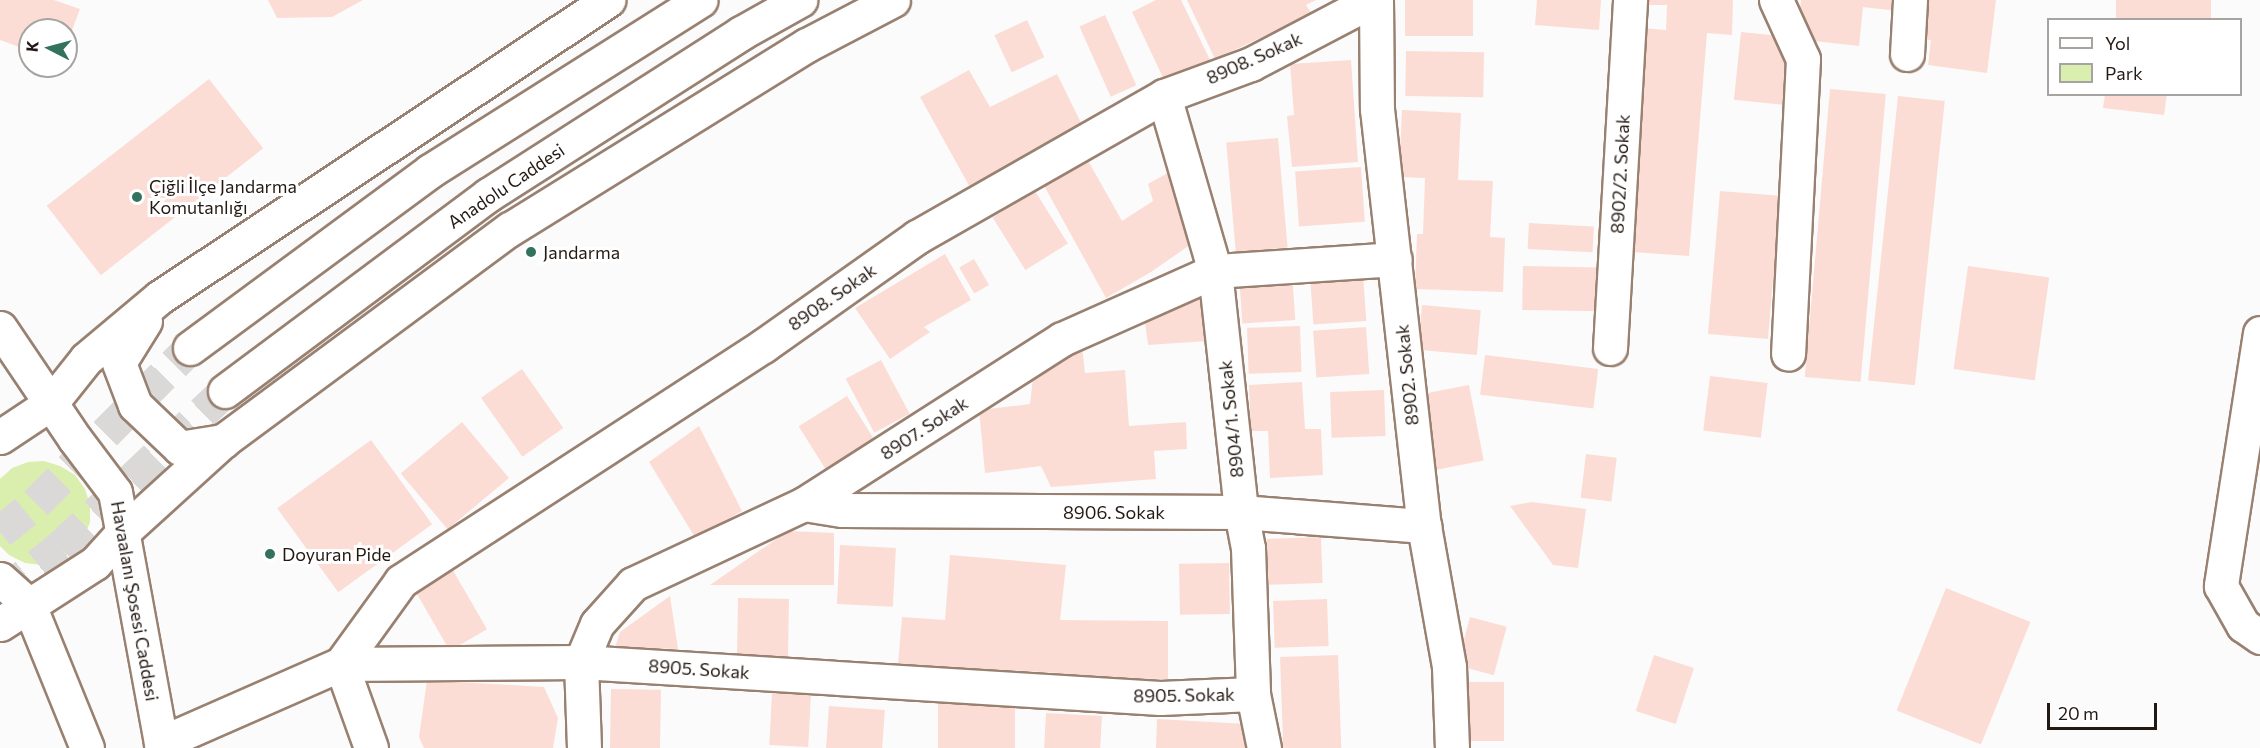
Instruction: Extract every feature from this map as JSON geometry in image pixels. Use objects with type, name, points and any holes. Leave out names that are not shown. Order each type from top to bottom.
[{"type":"main road","points":[[0,437],[51,403],[86,359],[160,297],[608,0]]},
{"type":"main road","points":[[190,348],[430,171],[701,0]]},
{"type":"main road","name":"Anadolu Caddesi","points":[[225,391],[488,195],[741,33],[800,0]]},
{"type":"main road","points":[[0,624],[95,563],[124,531],[223,441],[510,229],[807,45],[893,0]]},
{"type":"main road","name":"8908. Sokak","points":[[341,664],[402,581],[763,346],[917,237],[1164,96],[1251,64],[1374,0]]},
{"type":"main road","name":"8902. Sokak","points":[[1374,0],[1377,109],[1424,526],[1449,667],[1452,748]]},
{"type":"main road","name":"8902/2. Sokak","points":[[1610,348],[1630,0]]},
{"type":"main road","points":[[1776,0],[1803,59],[1788,354]]},
{"type":"main road","points":[[1907,54],[1910,0]]},
{"type":"main road","name":"8904/1. Sokak","points":[[1164,96],[1215,271],[1241,512],[1248,548],[1253,694],[1264,748]]},
{"type":"main road","name":"8907. Sokak","points":[[584,748],[581,662],[597,624],[633,584],[804,504],[1062,339],[1215,271],[1395,259]]},
{"type":"main road","points":[[160,297],[120,363],[135,405],[180,448],[223,441]]},
{"type":"main road","name":"Havaalanı Şosesi Caddesi","points":[[0,328],[115,492],[124,531],[137,624],[162,746]]},
{"type":"main road","points":[[2260,333],[2221,586],[2243,626],[2260,637]]},
{"type":"main road","name":"8906. Sokak","points":[[804,504],[843,510],[1241,512],[1424,526]]},
{"type":"main road","points":[[0,579],[29,605],[87,748]]},
{"type":"main road","name":"8905. Sokak","points":[[162,746],[341,664],[581,662],[1160,698],[1253,694]]},
{"type":"main road","points":[[341,664],[371,748]]},
{"type":"green space","points":[[44,461],[60,466],[75,475],[85,489],[90,505],[90,522],[84,538],[73,551],[59,560],[43,565],[25,563],[9,555],[0,546],[0,479],[12,468],[28,462]]},
{"type":"building","points":[[0,0],[54,0],[80,9],[77,18],[18,18],[18,47],[0,40]]},
{"type":"building","points":[[268,0],[363,0],[332,17],[277,18]]},
{"type":"building","points":[[1156,0],[1181,0],[1212,64],[1167,86],[1132,12]]},
{"type":"building","points":[[1187,0],[1316,0],[1306,5],[1312,14],[1215,59]]},
{"type":"building","points":[[1405,0],[1473,0],[1473,36],[1405,36]]},
{"type":"building","points":[[1537,0],[1601,0],[1599,30],[1535,25]]},
{"type":"building","points":[[1642,0],[1733,0],[1732,35],[1707,33],[1689,256],[1632,252],[1639,156],[1632,155],[1636,111],[1642,112],[1645,82],[1638,82],[1642,28],[1666,30],[1667,5],[1641,5]]},
{"type":"building","points":[[1801,0],[1899,0],[1898,11],[1863,7],[1859,46],[1796,39]]},
{"type":"building","points":[[1927,0],[1996,0],[1987,73],[1928,65],[1931,40],[1921,39]]},
{"type":"building","points":[[2116,0],[2211,0],[2211,18],[2116,18]]},
{"type":"building","points":[[1105,15],[1136,85],[1111,97],[1079,26]]},
{"type":"building","points":[[1027,20],[1044,57],[1012,72],[994,35]]},
{"type":"building","points":[[1741,32],[1791,37],[1784,105],[1734,100]]},
{"type":"building","points":[[1406,51],[1484,52],[1483,97],[1405,96]]},
{"type":"building","points":[[1351,60],[1358,162],[1292,167],[1287,116],[1294,115],[1290,64]]},
{"type":"building","points":[[969,70],[990,107],[1057,74],[1086,133],[977,200],[920,97]]},
{"type":"building","points":[[209,79],[263,148],[101,275],[47,206]]},
{"type":"building","points":[[1830,89],[1886,94],[1861,382],[1805,377]]},
{"type":"building","points":[[1898,96],[1945,101],[1915,385],[1868,380]]},
{"type":"building","points":[[2105,96],[2167,96],[2164,115],[2103,108]]},
{"type":"building","points":[[1402,110],[1461,113],[1458,180],[1493,181],[1490,237],[1505,238],[1503,292],[1415,289],[1417,234],[1423,234],[1425,178],[1399,177]]},
{"type":"building","points":[[1278,138],[1288,248],[1236,252],[1226,143]]},
{"type":"building","points":[[1086,157],[1122,221],[1153,201],[1148,184],[1173,170],[1197,240],[1151,272],[1106,298],[1042,182]]},
{"type":"building","points":[[1361,167],[1365,222],[1299,226],[1295,172]]},
{"type":"building","points":[[1035,191],[1068,244],[1025,270],[993,217]]},
{"type":"building","points":[[1720,191],[1784,196],[1777,279],[1773,279],[1768,339],[1708,334]]},
{"type":"building","points":[[1529,223],[1594,226],[1593,252],[1528,249]]},
{"type":"building","points":[[945,254],[971,300],[924,327],[930,332],[890,359],[855,308]]},
{"type":"building","points":[[974,259],[989,285],[974,293],[959,268]]},
{"type":"building","points":[[1523,266],[1602,267],[1601,311],[1522,310]]},
{"type":"building","points":[[1968,266],[2049,277],[2035,380],[1954,369]]},
{"type":"building","points":[[1292,273],[1295,320],[1242,324],[1239,277]]},
{"type":"building","points":[[1363,274],[1366,321],[1313,325],[1310,278]]},
{"type":"building","points":[[1204,293],[1207,341],[1148,345],[1144,314]]},
{"type":"building","points":[[1422,305],[1481,310],[1477,355],[1418,350]]},
{"type":"building","points":[[1300,326],[1302,372],[1249,374],[1247,328]]},
{"type":"building","points":[[1366,327],[1369,374],[1316,378],[1313,331]]},
{"type":"building","points":[[1082,346],[1085,373],[1125,370],[1129,426],[1186,422],[1187,449],[1154,451],[1156,479],[1051,487],[1041,466],[985,473],[979,410],[1030,404],[1033,378]]},
{"type":"building","points":[[1485,355],[1598,369],[1593,409],[1480,395]]},
{"type":"building","points":[[881,360],[910,414],[874,433],[846,379]]},
{"type":"building","points":[[522,369],[563,428],[522,457],[481,398]]},
{"type":"building","points":[[1710,376],[1768,383],[1761,438],[1703,431]]},
{"type":"building","points":[[1302,382],[1305,429],[1321,429],[1323,475],[1270,478],[1268,431],[1251,431],[1249,385]]},
{"type":"building","points":[[1469,385],[1484,461],[1432,471],[1417,395]]},
{"type":"building","points":[[1384,390],[1386,436],[1332,438],[1330,392]]},
{"type":"building","points":[[847,396],[876,443],[828,473],[799,426]]},
{"type":"building","points":[[462,422],[509,478],[448,529],[401,473]]},
{"type":"building","points":[[699,426],[742,511],[696,539],[649,462]]},
{"type":"building","points":[[371,440],[432,524],[338,592],[277,508]]},
{"type":"building","points":[[1586,454],[1617,458],[1611,501],[1581,498]]},
{"type":"building","points":[[1532,502],[1586,509],[1578,568],[1553,565],[1510,506]]},
{"type":"building","points":[[788,531],[834,533],[834,585],[710,585]]},
{"type":"building","points":[[1321,537],[1323,583],[1269,585],[1267,539]]},
{"type":"building","points":[[840,545],[896,548],[893,607],[837,604]]},
{"type":"building","points":[[950,555],[1066,565],[1060,620],[1168,621],[1168,679],[1060,678],[1060,673],[898,664],[902,617],[945,620]]},
{"type":"building","points":[[1229,563],[1230,614],[1180,615],[1179,564]]},
{"type":"building","points":[[451,567],[487,629],[450,651],[414,588]]},
{"type":"building","points":[[1946,588],[2030,622],[1981,744],[1897,710]]},
{"type":"building","points":[[670,596],[678,649],[615,647],[620,632]]},
{"type":"building","points":[[738,598],[789,599],[788,658],[737,657]]},
{"type":"building","points":[[1327,599],[1329,646],[1275,648],[1273,601]]},
{"type":"building","points":[[1470,617],[1507,627],[1494,675],[1457,665]]},
{"type":"building","points":[[1338,655],[1341,748],[1283,748],[1280,657]]},
{"type":"building","points":[[1654,655],[1694,668],[1676,724],[1636,711]]},
{"type":"building","points":[[427,680],[544,687],[558,718],[553,748],[424,748],[419,737]]},
{"type":"building","points":[[1466,682],[1504,682],[1504,741],[1466,741]]},
{"type":"building","points":[[611,689],[661,690],[660,748],[610,748]]},
{"type":"building","points":[[772,693],[811,695],[808,747],[769,745]]},
{"type":"building","points":[[938,704],[1015,704],[1015,748],[938,748]]},
{"type":"building","points":[[829,706],[885,710],[882,748],[826,748]]},
{"type":"building","points":[[1046,713],[1102,716],[1100,748],[1044,748]]},
{"type":"building","points":[[1157,719],[1247,724],[1249,748],[1156,748]]},
{"type":"tunnel","points":[[0,532],[36,503],[190,348]]},
{"type":"tunnel","points":[[0,595],[60,547],[225,391]]},
{"type":"place","name":"Çiğli İlçe Jandarma Komutanlığı","points":[[137,197]]},
{"type":"place","name":"Jandarma","points":[[531,252]]},
{"type":"place","name":"Doyuran Pide","points":[[270,554]]}]
